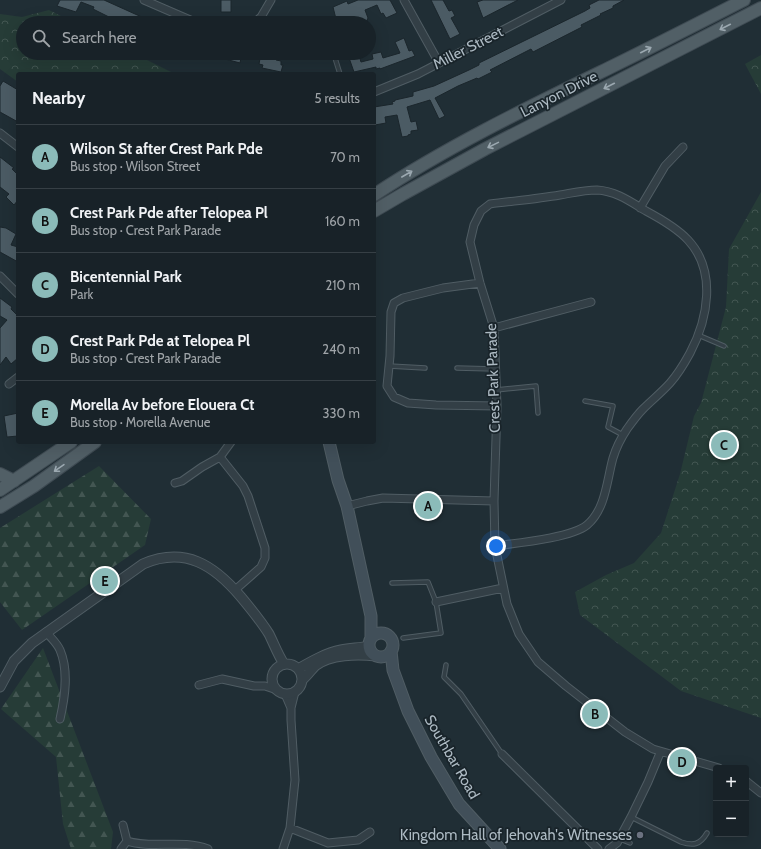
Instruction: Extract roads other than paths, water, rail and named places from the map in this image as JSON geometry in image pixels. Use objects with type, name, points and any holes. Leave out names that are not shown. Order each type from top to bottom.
[{"type":"main road","name":"Lanyon Drive","points":[[376,194],[478,133],[744,0]]},
{"type":"main road","name":"Lanyon Drive","points":[[376,210],[485,149],[761,8]]},
{"type":"main road","points":[[0,490],[14,482],[68,444]]},
{"type":"main road","points":[[2,502],[34,486],[92,444]]},
{"type":"main road","points":[[329,444],[338,480],[347,506],[378,650]]},
{"type":"main road","points":[[0,474],[14,482]]},
{"type":"main road","points":[[371,616],[384,634]]},
{"type":"main road","points":[[378,650],[375,635],[384,634]]},
{"type":"main road","name":"Southbar Road","points":[[384,634],[389,637],[393,646],[378,650],[393,670],[408,711],[431,757],[459,804],[500,849]]},
{"type":"street","points":[[144,0],[181,16]]},
{"type":"street","points":[[262,16],[271,0]]},
{"type":"street","points":[[404,0],[438,63]]},
{"type":"street","name":"Miller Street","points":[[376,91],[412,76],[561,0]]},
{"type":"street","points":[[0,133],[16,145]]},
{"type":"street","points":[[640,208],[665,166],[683,147]]},
{"type":"street","name":"Crest Park Parade","points":[[495,546],[565,534],[579,530],[587,525],[593,518],[601,503],[614,456],[623,435],[635,417],[664,390],[678,372],[690,353],[698,334],[705,308],[707,288],[705,272],[700,256],[682,234],[617,194],[599,190],[581,191],[490,204],[481,211],[474,225],[470,242],[480,283],[494,328],[496,390],[494,500],[495,546],[507,604],[519,634],[538,662],[566,686],[626,732],[652,749],[713,766]]},
{"type":"street","points":[[0,276],[16,292]]},
{"type":"street","points":[[480,283],[442,288],[403,298],[394,303],[391,312],[387,386],[394,397],[408,403],[496,406]]},
{"type":"street","points":[[494,328],[591,302]]},
{"type":"street","points":[[9,384],[16,379]]},
{"type":"street","points":[[175,483],[182,481],[202,467],[220,458],[230,444]]},
{"type":"street","points":[[220,458],[243,486],[248,496],[265,548],[265,558],[261,567],[235,590]]},
{"type":"street","points":[[347,506],[383,498],[494,500]]},
{"type":"street","points":[[0,687],[3,673],[23,651],[46,632],[133,570],[152,560],[172,556],[200,562],[216,572],[235,590],[258,616],[270,636],[281,666]]},
{"type":"street","points":[[436,602],[503,588]]},
{"type":"street","points":[[46,632],[60,649],[63,659],[65,672],[64,699],[60,719]]},
{"type":"street","points":[[298,669],[315,659],[342,650],[378,650]]},
{"type":"street","points":[[302,680],[316,665],[330,659],[378,650]]},
{"type":"street","points":[[284,849],[290,828],[295,780],[291,708],[295,692],[299,689],[302,680],[302,675],[293,665],[281,666],[273,674],[275,688],[291,708]]},
{"type":"street","points":[[199,685],[222,679],[254,686],[295,692]]},
{"type":"street","points":[[609,849],[620,839],[660,752]]},
{"type":"street","points":[[502,754],[598,849]]},
{"type":"street","points":[[749,783],[761,793]]},
{"type":"street","points":[[123,825],[127,841]]},
{"type":"street","points":[[290,828],[328,843],[358,840],[370,832]]},
{"type":"street","points":[[121,849],[127,841]]},
{"type":"street","points":[[127,841],[153,849],[189,845],[208,849]]},
{"type":"lane","points":[[335,60],[339,72]]},
{"type":"lane","points":[[698,334],[724,346]]},
{"type":"lane","points":[[389,366],[425,368]]},
{"type":"lane","points":[[457,368],[495,369]]},
{"type":"lane","points":[[496,390],[536,386],[538,413]]},
{"type":"lane","points":[[585,401],[613,406],[608,427],[623,435]]},
{"type":"lane","points":[[392,583],[428,582],[436,602],[441,633],[403,638]]},
{"type":"lane","points":[[446,665],[444,677],[461,694],[502,754]]},
{"type":"lane","points":[[631,817],[681,842],[689,844],[698,843],[707,833]]},
{"type":"lane","points":[[620,839],[630,843]]},
{"type":"place","name":"Bicentennial Park","points":[[724,445]]},
{"type":"place","name":"Wilson St after Crest Park Pde","points":[[428,506]]},
{"type":"place","name":"Morella Av before Elouera Ct","points":[[105,581]]},
{"type":"place","name":"Crest Park Pde after Telopea Pl","points":[[595,714]]},
{"type":"place","name":"Crest Park Pde at Telopea Pl","points":[[682,762]]},
{"type":"place","name":"Kingdom Hall of Jehovah's Witnesses","points":[[640,835]]}]
